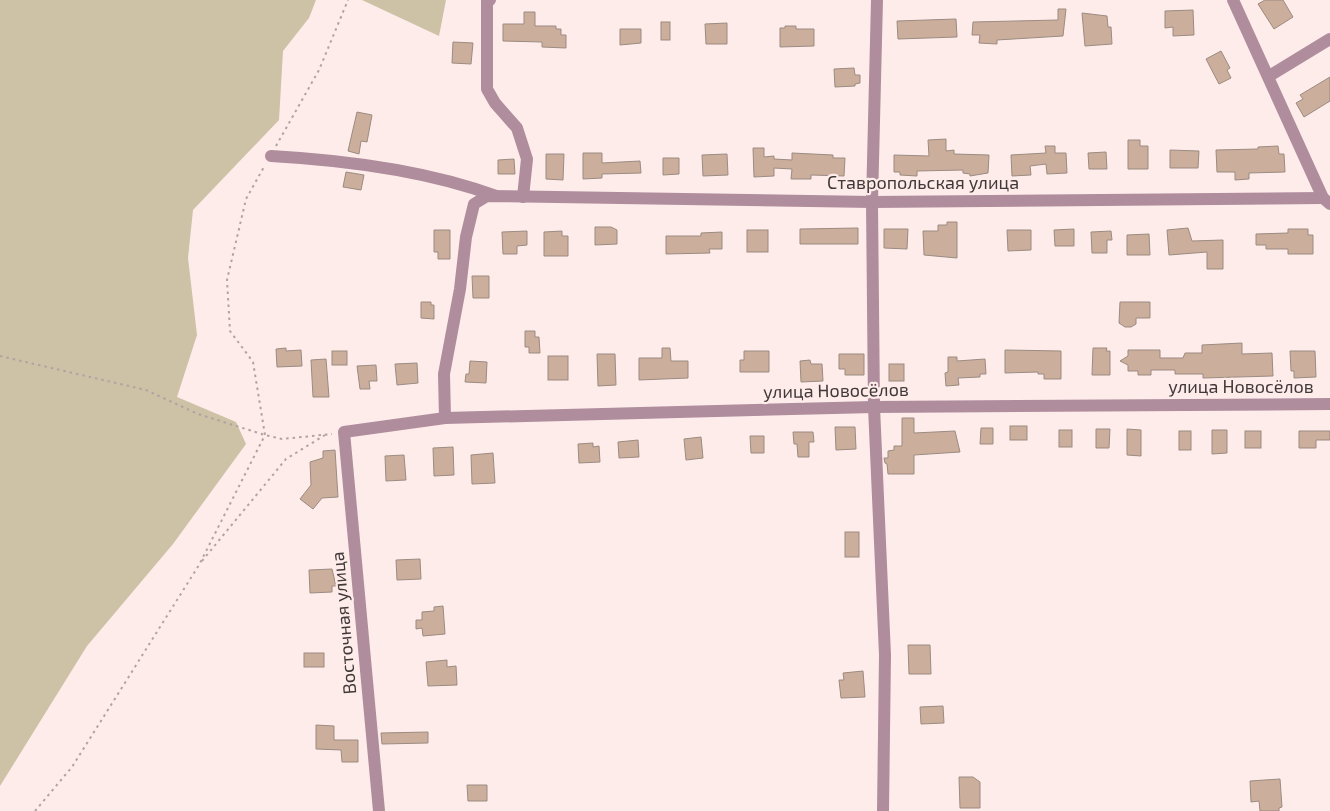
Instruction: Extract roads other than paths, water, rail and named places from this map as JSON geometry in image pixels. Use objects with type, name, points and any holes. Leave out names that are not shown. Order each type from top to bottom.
[{"type":"street","points":[[488,0],[487,89],[495,103],[517,128],[527,159],[523,197]]},
{"type":"street","points":[[877,0],[872,202],[874,407],[885,655],[883,811]]},
{"type":"street","points":[[1234,0],[1327,201]]},
{"type":"street","points":[[1269,76],[1330,39]]},
{"type":"street","points":[[271,156],[322,158],[460,183],[498,197]]},
{"type":"street","points":[[445,418],[444,374],[460,289],[466,237],[474,204],[487,196],[498,197]]},
{"type":"street","name":"Ставропольская улица","points":[[498,197],[872,202],[1327,201]]},
{"type":"street","name":"улица Новосёлов","points":[[344,432],[445,418],[874,407],[1330,404]]},
{"type":"street","name":"Восточная улица","points":[[344,432],[379,811]]}]
